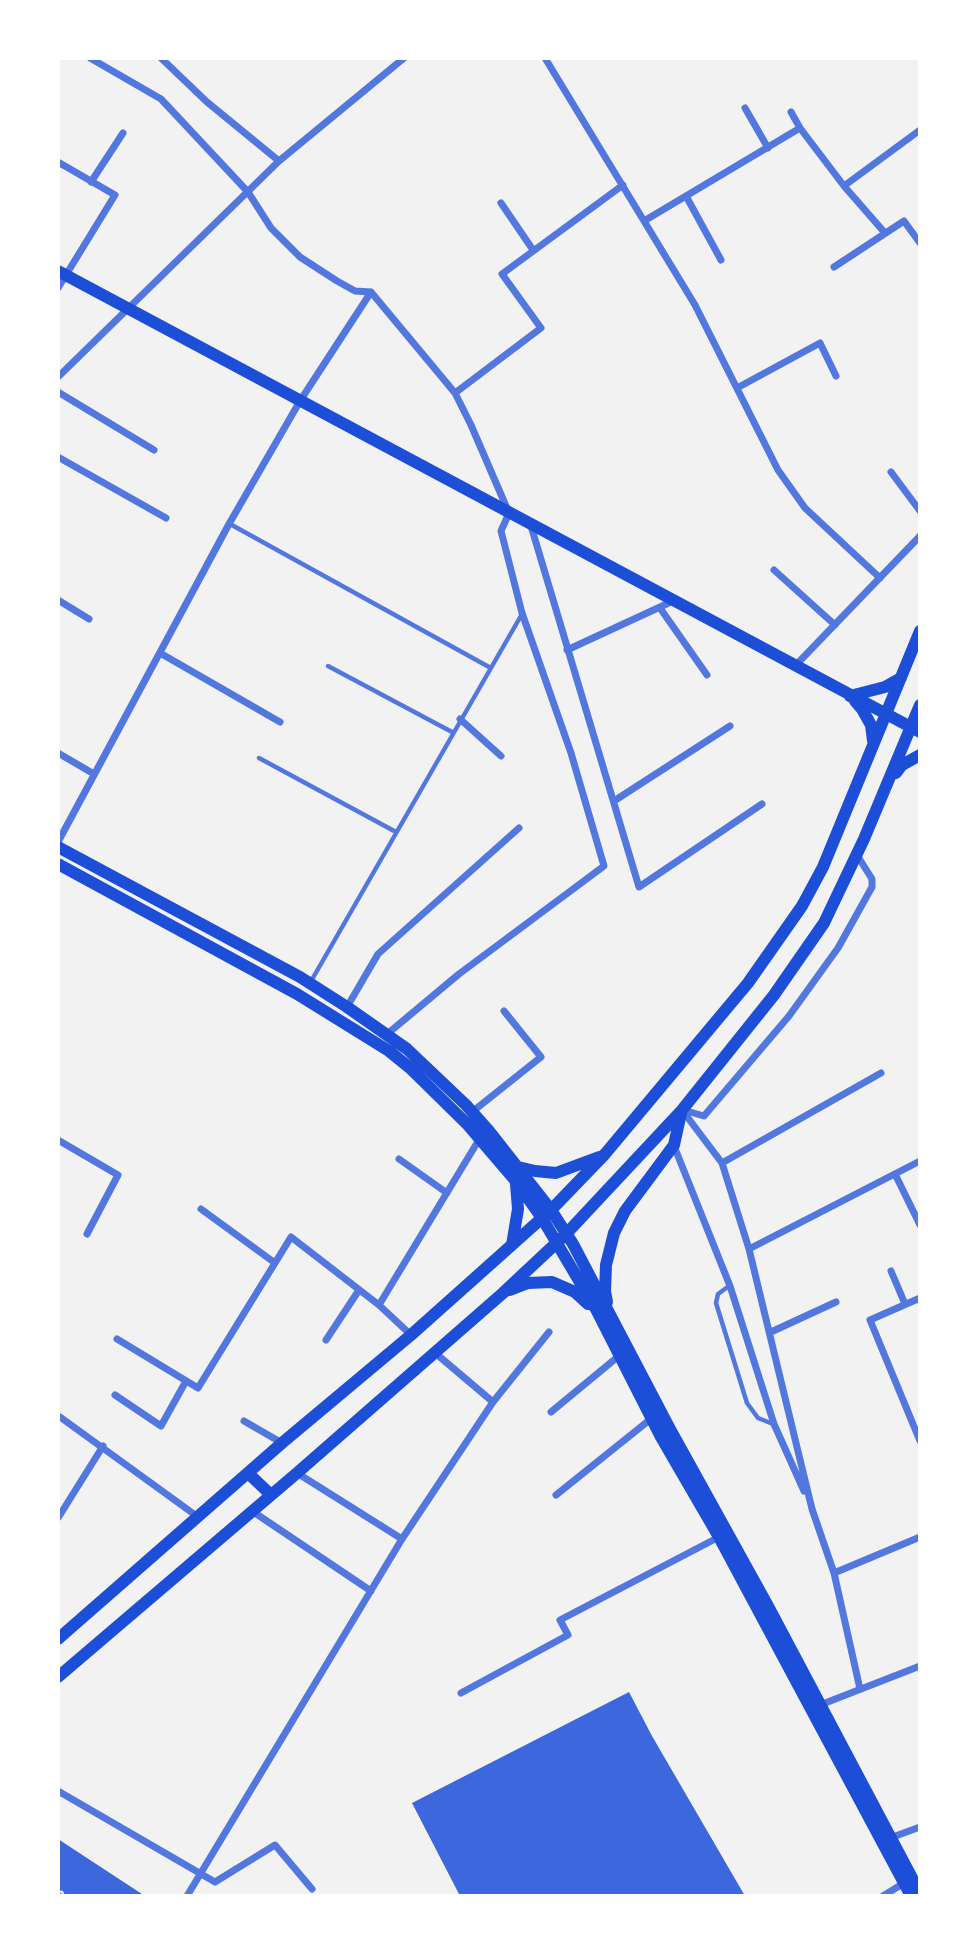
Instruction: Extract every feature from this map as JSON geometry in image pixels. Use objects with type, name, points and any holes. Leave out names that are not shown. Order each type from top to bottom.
[{"type":"main road","points":[[62,273],[916,730]]},
{"type":"main road","points":[[58,1639],[282,1443],[411,1335],[547,1214],[605,1154],[748,983],[802,906],[823,867],[920,631]]},
{"type":"main road","points":[[912,650],[913,660],[920,666]]},
{"type":"main road","points":[[850,696],[885,687],[901,678]]},
{"type":"main road","points":[[850,696],[862,709],[871,726],[873,744]]},
{"type":"main road","points":[[58,1677],[503,1293],[562,1238],[682,1110],[782,984],[824,923],[916,730],[920,705]]},
{"type":"main road","points":[[891,779],[902,765],[920,755]]},
{"type":"main road","points":[[58,845],[310,984],[346,1007],[407,1049],[472,1112],[562,1238],[652,1418],[719,1537],[911,1896]]},
{"type":"main road","points":[[58,864],[297,994],[369,1038],[410,1068],[516,1173],[518,1209],[512,1245]]},
{"type":"main road","points":[[610,1316],[605,1291],[606,1265],[614,1233],[625,1210],[674,1145],[682,1110]]},
{"type":"main road","points":[[516,1173],[556,1172],[605,1154]]},
{"type":"main road","points":[[562,1238],[583,1261],[920,1893]]},
{"type":"main road","points":[[503,1293],[528,1283],[552,1282],[575,1292],[597,1311]]},
{"type":"main road","points":[[248,1473],[271,1495]]},
{"type":"street","points":[[90,58],[161,99],[248,192],[271,228],[300,257],[355,291],[372,292],[455,393],[509,513],[501,531],[522,613],[571,753],[604,866],[459,974],[386,1035]]},
{"type":"street","points":[[161,58],[207,102],[279,161]]},
{"type":"street","points":[[58,377],[279,161],[404,58]]},
{"type":"street","points":[[545,58],[695,305],[778,470],[805,508],[880,578]]},
{"type":"street","points":[[745,108],[768,148]]},
{"type":"street","points":[[791,112],[844,186],[885,233]]},
{"type":"street","points":[[644,220],[800,128]]},
{"type":"street","points":[[844,186],[920,130]]},
{"type":"street","points":[[91,182],[123,133]]},
{"type":"street","points":[[58,162],[115,195],[62,273],[58,288]]},
{"type":"street","points":[[455,393],[541,328],[502,274],[623,185]]},
{"type":"street","points":[[685,196],[721,260]]},
{"type":"street","points":[[501,203],[533,250]]},
{"type":"street","points":[[834,267],[904,221],[920,243]]},
{"type":"street","points":[[58,845],[229,524],[300,401],[372,292]]},
{"type":"street","points":[[737,388],[820,343],[836,376]]},
{"type":"street","points":[[58,392],[154,450]]},
{"type":"street","points":[[58,457],[166,518]]},
{"type":"street","points":[[891,472],[920,511]]},
{"type":"street","points":[[531,525],[639,887],[762,804]]},
{"type":"street","points":[[795,666],[920,536]]},
{"type":"street","points":[[774,570],[835,625]]},
{"type":"street","points":[[58,600],[89,619]]},
{"type":"street","points":[[567,650],[673,601]]},
{"type":"street","points":[[660,608],[707,675]]},
{"type":"street","points":[[160,653],[280,722]]},
{"type":"street","points":[[460,719],[502,756]]},
{"type":"street","points":[[614,801],[730,726]]},
{"type":"street","points":[[58,752],[94,774]]},
{"type":"street","points":[[346,1007],[378,954],[519,828]]},
{"type":"street","points":[[682,1110],[704,1116],[789,1016],[838,948],[872,887],[872,879],[857,855]]},
{"type":"street","points":[[472,1112],[541,1057],[504,1011]]},
{"type":"street","points":[[722,1163],[881,1073]]},
{"type":"street","points":[[682,1110],[722,1163],[771,1332],[812,1509]]},
{"type":"street","points":[[379,1305],[480,1138]]},
{"type":"street","points":[[58,1140],[118,1175],[87,1234]]},
{"type":"street","points":[[674,1145],[730,1286],[774,1424],[812,1509],[834,1573],[860,1689]]},
{"type":"street","points":[[399,1159],[447,1193]]},
{"type":"street","points":[[749,1249],[920,1161]]},
{"type":"street","points":[[895,1174],[920,1225]]},
{"type":"street","points":[[201,1209],[275,1263]]},
{"type":"street","points":[[117,1339],[198,1388],[290,1237],[379,1305],[411,1335]]},
{"type":"street","points":[[891,1271],[905,1304]]},
{"type":"street","points":[[326,1340],[359,1290]]},
{"type":"street","points":[[920,1298],[870,1320],[920,1441]]},
{"type":"street","points":[[771,1332],[836,1302]]},
{"type":"street","points":[[187,1896],[402,1539],[493,1402],[549,1332]]},
{"type":"street","points":[[434,1351],[493,1402]]},
{"type":"street","points":[[551,1412],[620,1355]]},
{"type":"street","points":[[115,1395],[161,1426],[186,1381]]},
{"type":"street","points":[[911,1420],[920,1416]]},
{"type":"street","points":[[60,1417],[198,1517]]},
{"type":"street","points":[[556,1495],[652,1418]]},
{"type":"street","points":[[244,1421],[282,1443]]},
{"type":"street","points":[[58,1518],[103,1446]]},
{"type":"street","points":[[297,1473],[402,1539]]},
{"type":"street","points":[[252,1511],[370,1591]]},
{"type":"street","points":[[834,1573],[920,1536]]},
{"type":"street","points":[[461,1693],[568,1634],[560,1620],[719,1537]]},
{"type":"street","points":[[820,1705],[920,1666]]},
{"type":"street","points":[[58,1791],[215,1882],[275,1844],[312,1889]]},
{"type":"street","points":[[890,1838],[920,1828]]},
{"type":"street","points":[[883,1896],[904,1883]]},
{"type":"lane","points":[[229,524],[489,667]]},
{"type":"lane","points":[[310,984],[522,613]]},
{"type":"lane","points":[[328,666],[452,732]]},
{"type":"lane","points":[[259,758],[396,832]]},
{"type":"lane","points":[[730,1286],[718,1294],[716,1303],[747,1403],[758,1418],[774,1424]]},
{"type":"building","points":[[629,1692],[745,1896],[460,1896],[412,1803]]},
{"type":"building","points":[[58,1839],[145,1896],[65,1896],[63,1891],[58,1890]]}]
